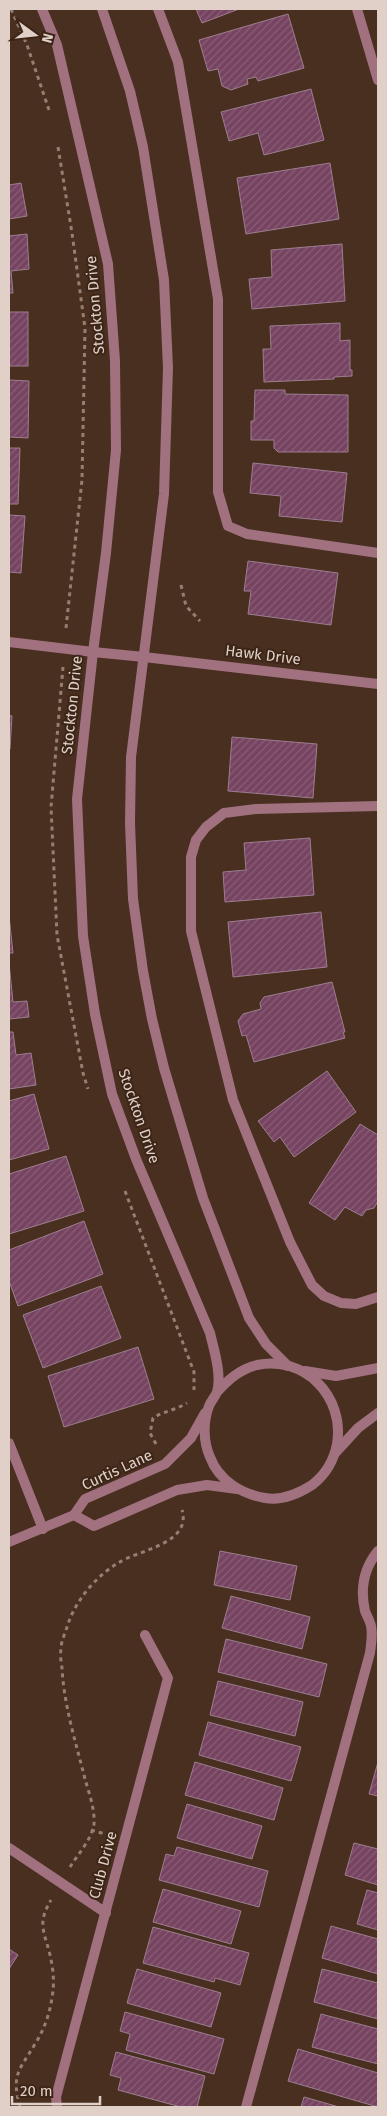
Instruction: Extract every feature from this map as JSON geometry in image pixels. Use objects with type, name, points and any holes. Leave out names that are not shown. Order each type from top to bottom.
[{"type":"street","name":"Stockton Drive","points":[[42,9],[57,45],[108,264],[115,361],[116,450],[106,553],[77,799],[83,936],[95,1014],[116,1104],[136,1159],[210,1332],[218,1362],[217,1392]]},
{"type":"street","points":[[102,9],[130,91],[143,147],[164,280],[168,368],[164,494],[131,756],[130,823],[133,899],[152,1019],[182,1133],[200,1189],[250,1318],[266,1344],[288,1366]]},
{"type":"street","points":[[158,9],[178,62],[218,299],[218,492],[228,526],[247,534],[378,553]]},
{"type":"street","points":[[357,9],[378,80]]},
{"type":"street","points":[[9,642],[93,652]]},
{"type":"street","name":"Hawk Drive","points":[[93,652],[378,684]]},
{"type":"street","points":[[378,806],[256,809],[224,813],[206,827],[196,840],[191,858],[191,931],[233,1100],[290,1242],[312,1285],[324,1296],[341,1303],[356,1304],[378,1297]]},
{"type":"street","points":[[237,1489],[224,1479],[217,1470],[207,1450],[205,1422],[209,1406],[217,1392],[228,1380],[241,1371],[256,1365],[288,1366],[336,1376],[378,1368]]},
{"type":"street","points":[[74,1515],[94,1526],[177,1490],[207,1485],[237,1489],[261,1497],[287,1497],[302,1491],[317,1481],[328,1468],[335,1452],[338,1436],[338,1419],[333,1403],[323,1388],[301,1370]]},
{"type":"street","name":"Curtis Lane","points":[[9,1542],[74,1515],[84,1499],[165,1464],[191,1438],[209,1406]]},
{"type":"street","points":[[335,1452],[358,1428],[378,1413]]},
{"type":"street","points":[[9,1443],[43,1529]]},
{"type":"street","points":[[246,2107],[370,1654],[372,1640],[371,1625],[362,1594],[364,1576],[378,1551]]},
{"type":"street","name":"Club Drive","points":[[57,2107],[56,2097],[168,1678],[145,1635]]},
{"type":"street","points":[[9,1848],[60,1884],[106,1913]]},
{"type":"path","points":[[11,9],[27,45],[51,115]]},
{"type":"path","points":[[57,142],[85,328],[82,480],[64,649],[51,807],[57,935],[83,1073],[89,1092]]},
{"type":"path","points":[[181,585],[186,606],[200,621]]},
{"type":"path","points":[[122,1183],[194,1372],[194,1398],[180,1407],[164,1411],[153,1418],[151,1423],[150,1433],[165,1464]]},
{"type":"path","points":[[20,2107],[15,2086],[16,2077],[20,2066],[36,2042],[49,2010],[52,1996],[53,1969],[50,1952],[43,1935],[42,1922],[44,1913],[94,1824],[93,1810],[72,1731],[63,1682],[60,1649],[69,1620],[82,1596],[101,1576],[118,1563],[164,1544],[179,1533],[184,1515],[177,1490]]},
{"type":"building","points":[[196,9],[239,9],[202,23]]},
{"type":"building","points":[[288,14],[304,68],[258,81],[256,77],[247,79],[248,84],[231,90],[222,86],[218,69],[208,71],[199,40]]},
{"type":"building","points":[[311,89],[324,140],[264,155],[258,133],[229,141],[221,112]]},
{"type":"building","points":[[330,163],[339,219],[246,234],[237,178]]},
{"type":"building","points":[[21,183],[27,216],[9,219],[9,185]]},
{"type":"building","points":[[27,234],[29,269],[11,271],[13,293],[9,293],[9,236]]},
{"type":"building","points":[[342,244],[345,301],[252,309],[249,279],[272,277],[271,250]]},
{"type":"building","points":[[9,312],[28,312],[28,366],[9,366]]},
{"type":"building","points":[[340,323],[340,341],[350,340],[350,370],[352,370],[352,376],[334,377],[334,379],[264,382],[263,349],[271,349],[270,326]]},
{"type":"building","points":[[9,380],[29,381],[28,438],[9,437]]},
{"type":"building","points":[[255,390],[285,390],[285,394],[348,395],[348,452],[278,452],[274,448],[274,440],[251,440],[251,421],[254,421]]},
{"type":"building","points":[[9,448],[20,448],[18,504],[9,504]]},
{"type":"building","points":[[253,463],[347,473],[342,522],[279,516],[281,496],[250,493]]},
{"type":"building","points":[[9,515],[25,516],[21,573],[9,572]]},
{"type":"building","points":[[248,561],[338,573],[331,625],[248,614],[251,591],[244,591]]},
{"type":"building","points":[[9,715],[12,716],[10,749],[9,749]]},
{"type":"building","points":[[232,737],[317,744],[313,798],[228,791]]},
{"type":"building","points":[[310,838],[314,895],[225,902],[223,872],[246,870],[244,843]]},
{"type":"building","points":[[321,912],[327,967],[233,977],[228,922]]},
{"type":"building","points":[[9,916],[13,953],[9,953]]},
{"type":"building","points":[[9,963],[13,1002],[27,1001],[29,1017],[9,1019]]},
{"type":"building","points":[[332,982],[345,1038],[254,1062],[246,1035],[242,1036],[238,1021],[243,1014],[261,1009],[260,1003],[264,997]]},
{"type":"building","points":[[9,1032],[13,1032],[16,1055],[31,1053],[36,1085],[9,1089]]},
{"type":"building","points":[[327,1071],[356,1112],[294,1157],[280,1137],[274,1142],[258,1121]]},
{"type":"building","points":[[34,1094],[49,1149],[9,1160],[9,1101]]},
{"type":"building","points":[[360,1124],[378,1135],[378,1201],[374,1208],[366,1210],[362,1216],[345,1207],[335,1220],[309,1203]]},
{"type":"building","points":[[66,1156],[84,1211],[9,1234],[9,1174]]},
{"type":"building","points":[[84,1221],[103,1274],[18,1306],[9,1281],[9,1250]]},
{"type":"building","points":[[101,1286],[121,1338],[43,1368],[23,1315]]},
{"type":"building","points":[[138,1347],[154,1399],[64,1427],[48,1376]]},
{"type":"building","points":[[220,1551],[297,1566],[290,1600],[214,1585]]},
{"type":"building","points":[[231,1596],[310,1617],[302,1649],[222,1628]]},
{"type":"building","points":[[226,1639],[327,1664],[319,1697],[218,1672]]},
{"type":"building","points":[[218,1681],[303,1702],[295,1736],[210,1715]]},
{"type":"building","points":[[208,1722],[301,1747],[291,1781],[199,1755]]},
{"type":"building","points":[[195,1762],[283,1788],[274,1820],[185,1795]]},
{"type":"building","points":[[378,1762],[378,1796],[369,1794]]},
{"type":"building","points":[[187,1804],[262,1826],[252,1859],[177,1838]]},
{"type":"building","points":[[354,1843],[378,1849],[378,1885],[345,1875]]},
{"type":"building","points":[[177,1847],[268,1871],[259,1907],[159,1880],[166,1854],[174,1856]]},
{"type":"building","points":[[163,1889],[241,1911],[231,1944],[153,1922]]},
{"type":"building","points":[[367,1890],[378,1893],[378,1930],[357,1924]]},
{"type":"building","points":[[331,1926],[378,1939],[378,1974],[322,1958]]},
{"type":"building","points":[[153,1927],[249,1953],[240,1985],[215,1978],[214,1982],[143,1963]]},
{"type":"building","points":[[9,1949],[18,1955],[9,1969]]},
{"type":"building","points":[[137,1969],[221,1993],[211,2027],[127,2003]]},
{"type":"building","points":[[322,1969],[378,1983],[378,2019],[314,2002]]},
{"type":"building","points":[[125,2012],[224,2039],[214,2074],[126,2050],[130,2034],[120,2031]]},
{"type":"building","points":[[321,2014],[378,2029],[378,2064],[312,2047]]},
{"type":"building","points":[[298,2049],[378,2073],[378,2107],[288,2081]]},
{"type":"building","points":[[116,2052],[205,2076],[197,2107],[181,2107],[118,2090],[121,2078],[110,2075]]},
{"type":"building","points":[[304,2097],[339,2107],[301,2107]]}]
